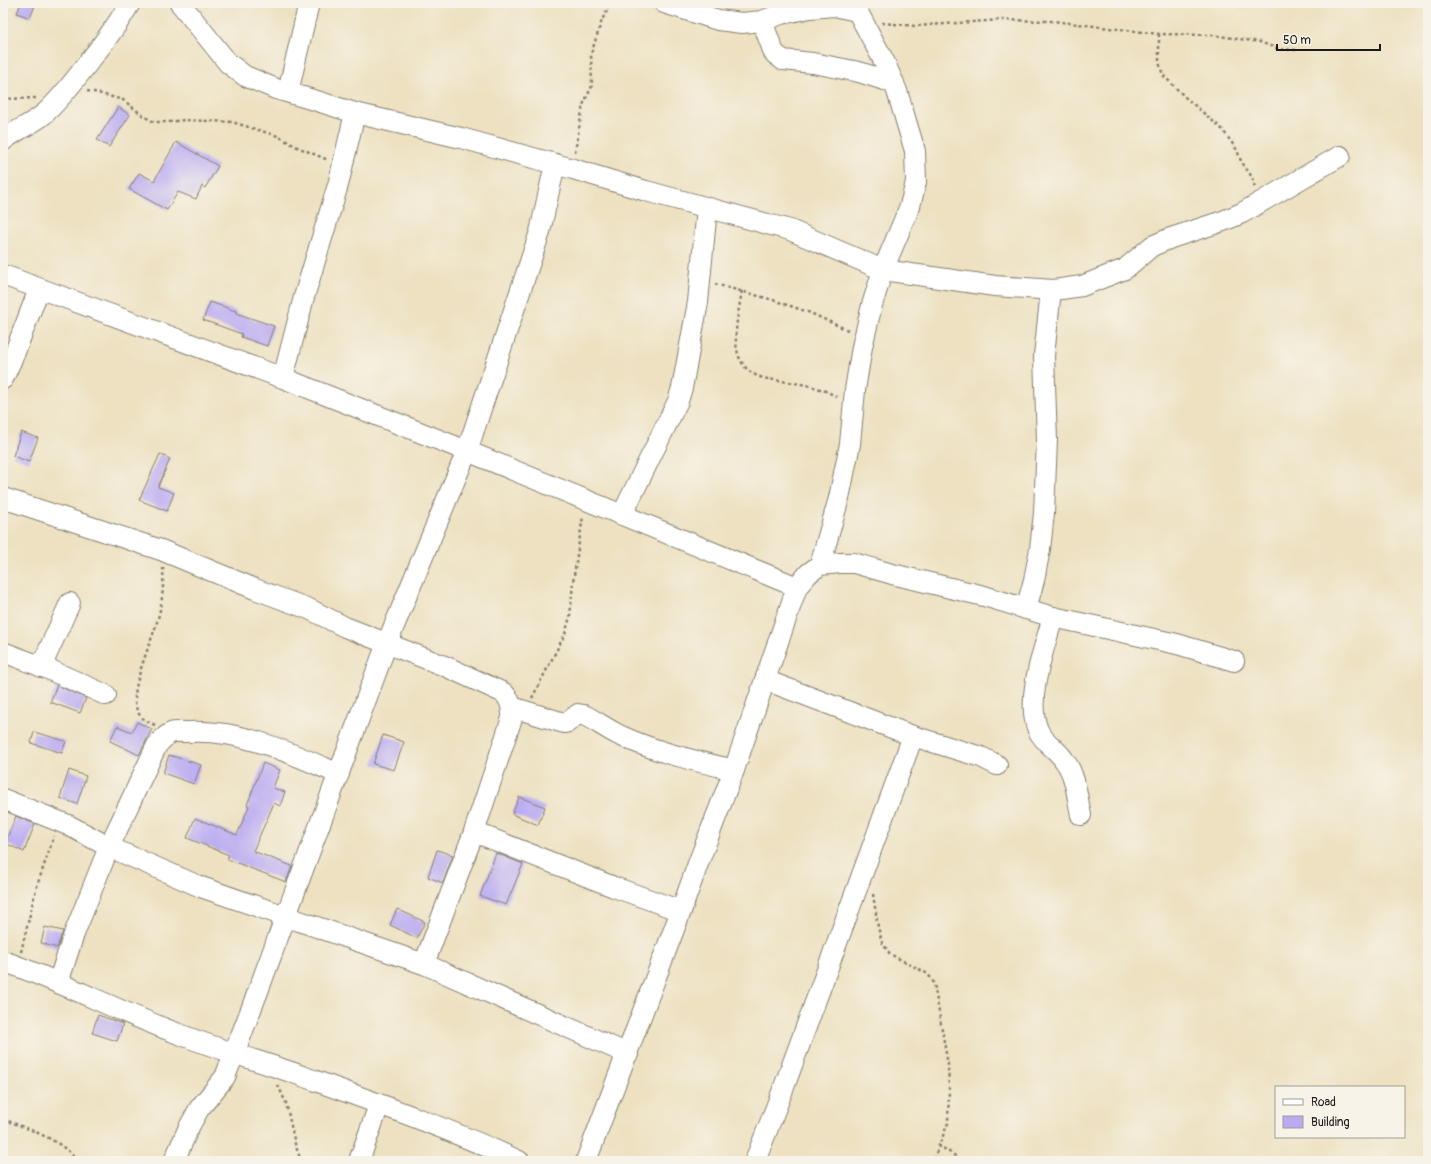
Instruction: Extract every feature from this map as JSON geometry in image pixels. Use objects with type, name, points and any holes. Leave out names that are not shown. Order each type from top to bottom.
[{"type":"street","points":[[3,141],[43,114],[63,95],[118,24],[130,3]]},
{"type":"street","points":[[180,3],[228,63],[245,76],[288,92],[355,113],[461,138],[790,230],[883,270],[995,286],[1051,290],[1082,286],[1125,269],[1152,246],[1171,238],[1223,221],[1259,204],[1300,178],[1340,156]]},
{"type":"street","points":[[288,92],[309,3]]},
{"type":"street","points":[[664,3],[718,20],[742,23],[762,21],[781,14],[810,8],[834,6],[857,12],[886,63],[897,90],[915,151],[916,182],[910,206],[883,270],[865,337],[855,390],[850,444],[839,498],[820,565]]},
{"type":"street","points":[[762,21],[774,53],[783,60],[812,63],[859,72],[894,83]]},
{"type":"street","points":[[283,378],[304,297],[338,185],[355,113]]},
{"type":"street","points":[[174,1161],[199,1109],[225,1077],[387,643],[466,451],[540,232],[564,166]]},
{"type":"street","points":[[622,515],[678,401],[685,372],[700,280],[707,208]]},
{"type":"street","points":[[3,274],[283,378],[466,451],[797,587]]},
{"type":"street","points":[[3,379],[16,352],[40,289]]},
{"type":"street","points":[[1026,609],[1038,564],[1044,513],[1047,440],[1044,356],[1051,290]]},
{"type":"street","points":[[3,498],[162,550],[309,610],[345,627],[387,643],[504,693],[518,709],[564,723],[568,722],[578,714],[584,715],[619,735],[636,742],[696,761],[734,770]]},
{"type":"street","points":[[586,1161],[628,1054],[734,770],[797,587],[809,573],[820,565],[854,563],[892,574],[984,596],[1053,617],[1176,644],[1234,661]]},
{"type":"street","points":[[41,667],[70,603]]},
{"type":"street","points":[[1053,617],[1036,680],[1034,712],[1038,731],[1045,741],[1064,759],[1072,774],[1081,815]]},
{"type":"street","points":[[3,652],[106,695]]},
{"type":"street","points":[[764,680],[913,736],[974,755],[997,765]]},
{"type":"street","points":[[424,964],[474,832],[512,718],[518,709]]},
{"type":"street","points":[[58,983],[74,934],[109,847],[158,745],[172,732],[230,735],[258,742],[339,774]]},
{"type":"street","points":[[755,1161],[784,1087],[913,736]]},
{"type":"street","points":[[3,799],[59,821],[109,847],[201,886],[424,964],[628,1054]]},
{"type":"street","points":[[474,832],[614,887],[681,911]]},
{"type":"street","points":[[10,963],[178,1034],[304,1077],[486,1146],[519,1161]]},
{"type":"street","points":[[358,1161],[379,1105]]},
{"type":"path","points":[[564,166],[583,104],[592,86],[591,54],[602,20],[611,3]]},
{"type":"path","points":[[857,12],[916,26],[1000,20],[1053,20],[1159,34],[1212,36],[1260,42],[1278,49],[1296,50]]},
{"type":"path","points":[[1159,34],[1159,62],[1163,75],[1184,97],[1222,128],[1232,141],[1241,161],[1252,177],[1259,204]]},
{"type":"path","points":[[3,99],[94,92],[123,100],[154,122],[184,120],[232,122],[278,136],[295,146],[320,156],[342,168]]},
{"type":"path","points":[[700,280],[773,300],[808,312],[865,337]]},
{"type":"path","points":[[742,291],[736,328],[736,349],[739,360],[745,369],[756,376],[763,378],[817,387],[853,407]]},
{"type":"path","points":[[518,709],[565,634],[570,617],[573,582],[585,500]]},
{"type":"path","points":[[162,550],[162,598],[157,621],[137,682],[135,699],[136,707],[141,718],[172,732]]},
{"type":"path","points":[[10,963],[59,821]]},
{"type":"path","points":[[872,889],[882,942],[890,954],[928,974],[934,983],[948,1065],[949,1088],[948,1123],[933,1161]]},
{"type":"path","points":[[265,1064],[280,1088],[286,1103],[295,1144],[301,1161]]},
{"type":"path","points":[[3,1119],[43,1134],[64,1146],[78,1161]]},
{"type":"path","points":[[938,1146],[954,1155],[960,1161]]},
{"type":"building","points":[[21,3],[36,3],[30,18],[17,13]]},
{"type":"building","points":[[118,107],[130,115],[109,147],[97,140]]},
{"type":"building","points":[[176,142],[218,166],[205,188],[202,186],[196,199],[178,192],[167,210],[129,189],[139,173],[154,181]]},
{"type":"building","points":[[210,302],[274,326],[267,346],[241,337],[242,334],[203,320]]},
{"type":"building","points":[[21,432],[38,438],[29,462],[13,456]]},
{"type":"building","points":[[160,454],[170,459],[158,487],[174,493],[167,511],[139,500]]},
{"type":"building","points":[[57,685],[86,698],[80,713],[50,702]]},
{"type":"building","points":[[137,722],[152,729],[139,755],[110,741],[117,726],[132,732]]},
{"type":"building","points":[[34,732],[66,741],[62,753],[31,743]]},
{"type":"building","points":[[383,735],[404,742],[394,770],[373,764]]},
{"type":"building","points":[[169,755],[201,765],[194,784],[163,773]]},
{"type":"building","points":[[263,763],[280,770],[273,788],[285,792],[280,806],[274,803],[253,851],[292,866],[286,882],[227,859],[229,855],[187,838],[195,818],[237,835],[249,806],[247,805]]},
{"type":"building","points":[[69,770],[86,776],[77,804],[60,798]]},
{"type":"building","points":[[519,797],[545,807],[538,825],[512,814]]},
{"type":"building","points":[[16,816],[35,824],[24,852],[5,843]]},
{"type":"building","points":[[437,850],[453,855],[443,883],[428,877]]},
{"type":"building","points":[[496,853],[523,864],[506,905],[480,896]]},
{"type":"building","points":[[397,909],[425,922],[417,938],[390,925]]},
{"type":"building","points":[[45,927],[63,931],[57,948],[41,943]]},
{"type":"building","points":[[98,1015],[123,1024],[117,1041],[92,1033]]}]
